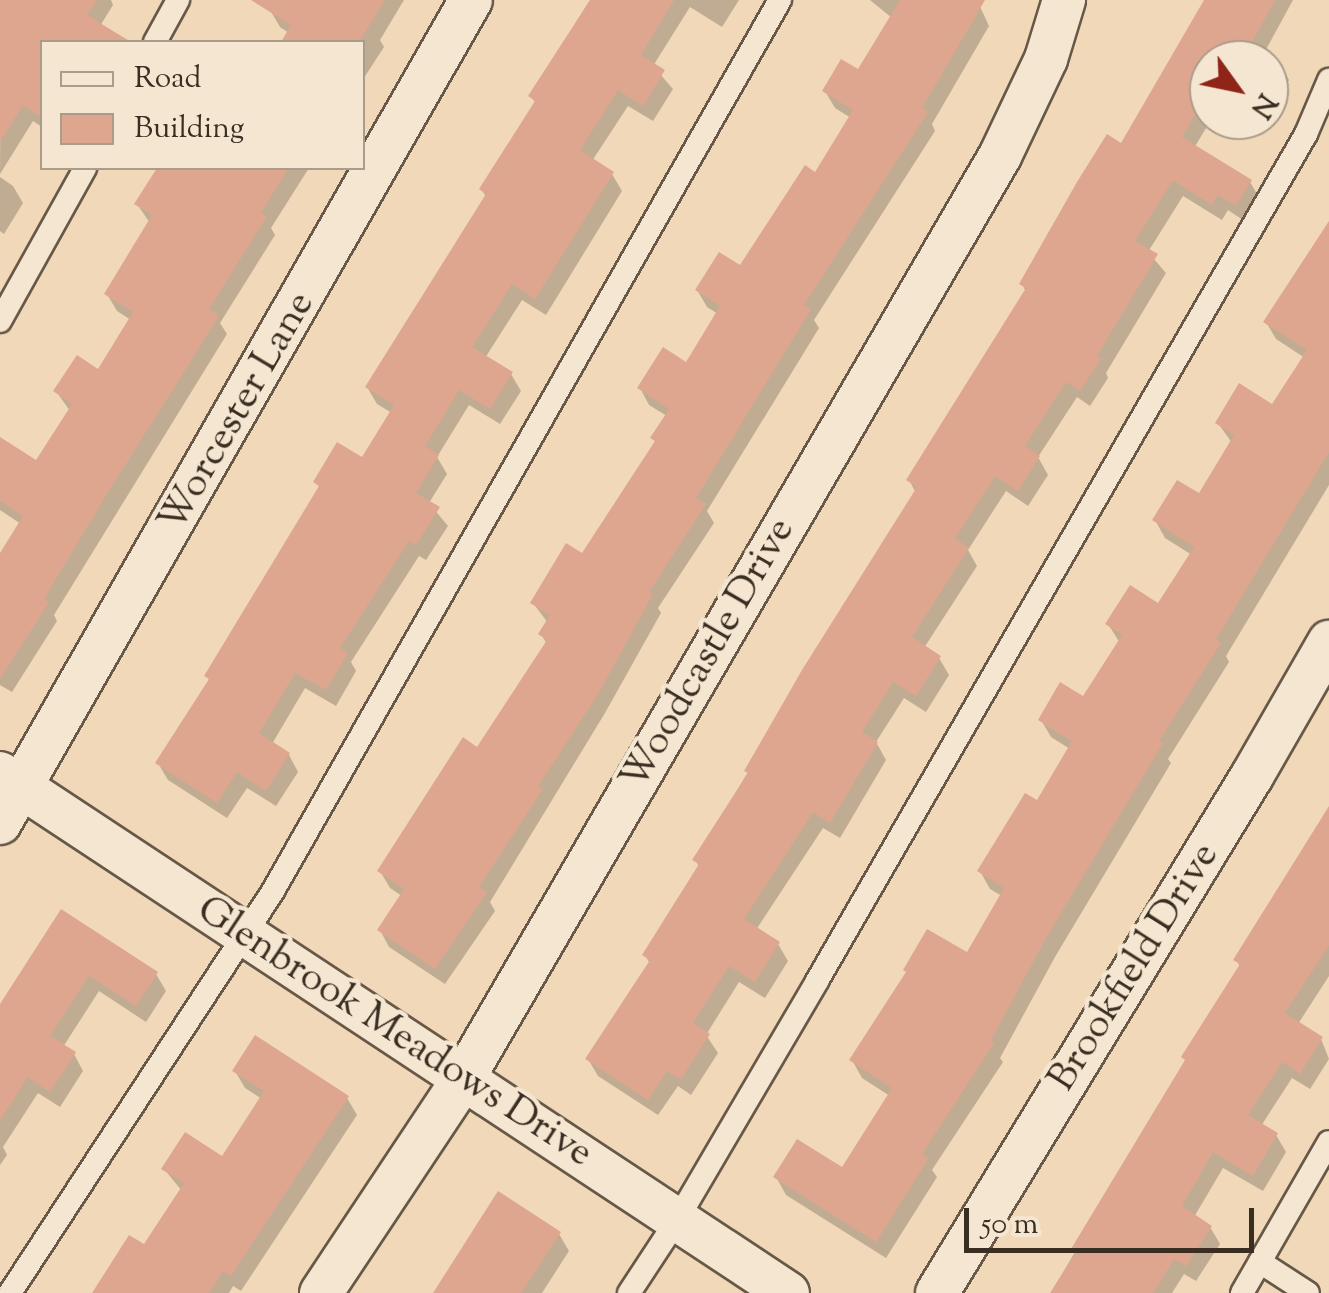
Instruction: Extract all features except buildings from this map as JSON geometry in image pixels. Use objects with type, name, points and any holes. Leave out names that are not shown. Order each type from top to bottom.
[{"type":"street","name":"Worcester Lane","points":[[0,824],[12,781],[471,0]]},
{"type":"street","name":"Woodcastle Drive","points":[[321,1293],[463,1078],[1000,156],[1046,59],[1064,0]]},
{"type":"street","name":"Brookfield Drive","points":[[937,1293],[1252,776],[1329,642]]},
{"type":"street","name":"Glenbrook Meadows Drive","points":[[12,781],[788,1293]]},
{"type":"lane","points":[[156,40],[178,0]]},
{"type":"lane","points":[[10,1293],[244,935],[780,0]]},
{"type":"lane","points":[[629,1293],[677,1220],[1306,134],[1329,80]]},
{"type":"lane","points":[[0,321],[85,170]]},
{"type":"lane","points":[[1242,1293],[1329,1142]]},
{"type":"lane","points":[[1260,1262],[1308,1293]]}]
